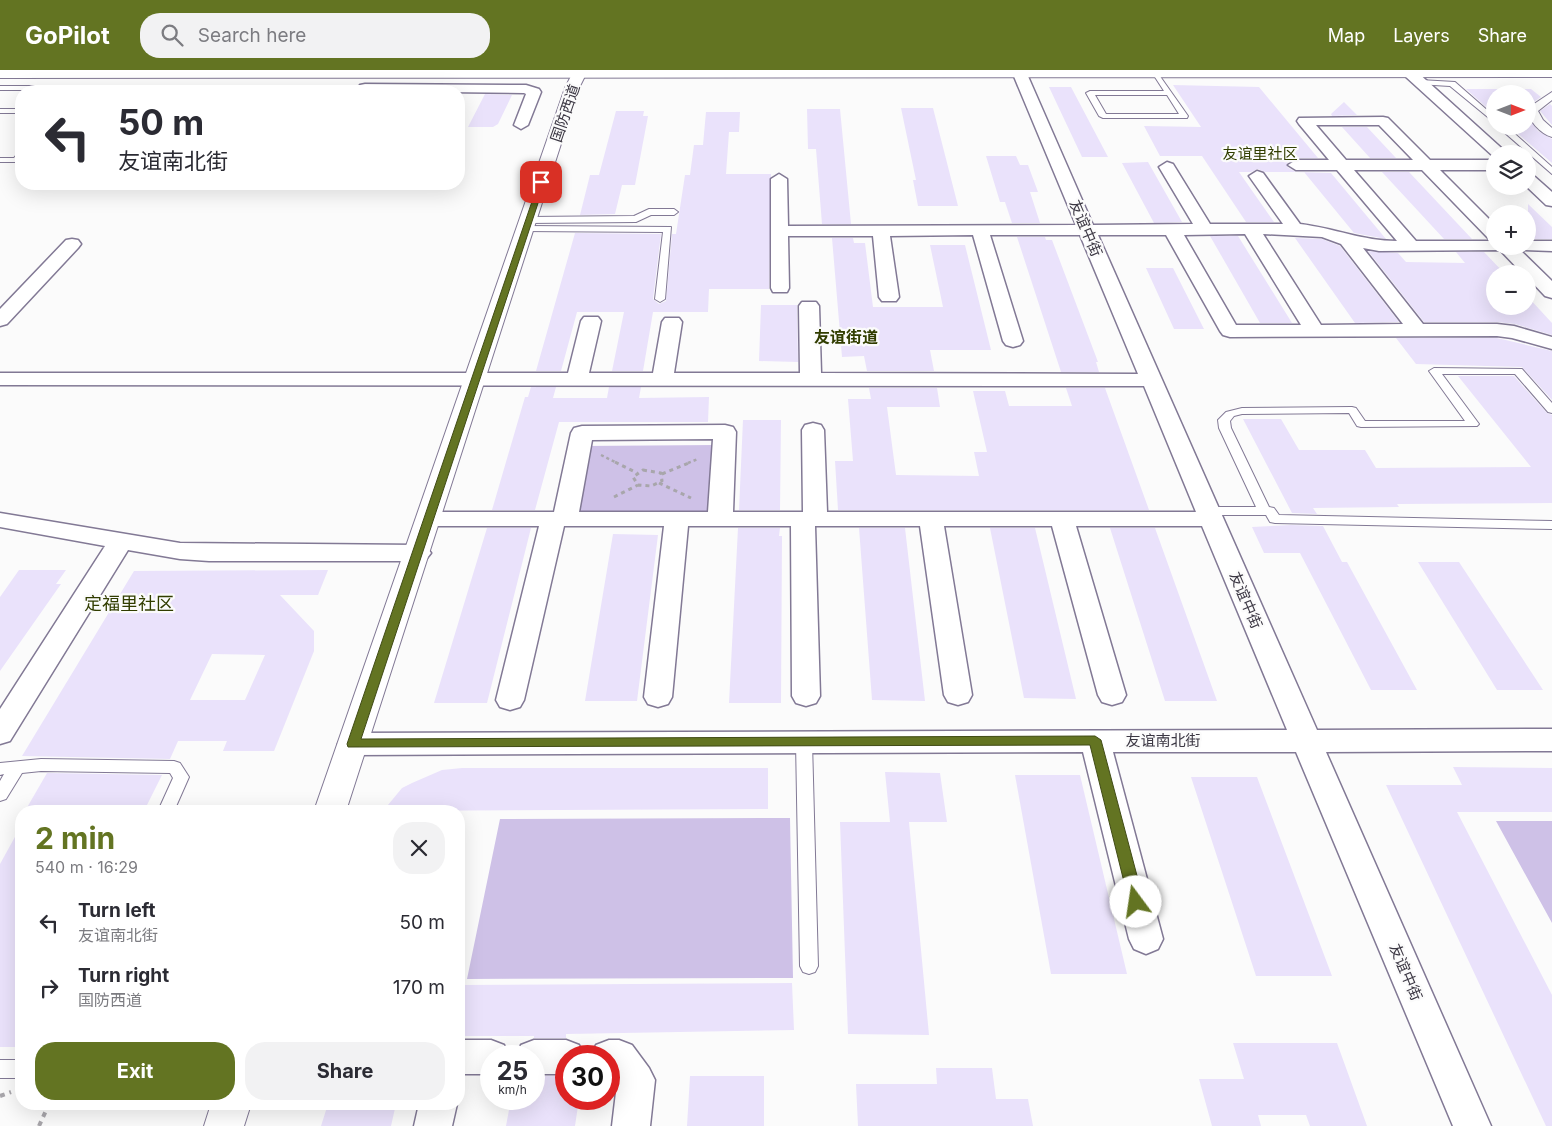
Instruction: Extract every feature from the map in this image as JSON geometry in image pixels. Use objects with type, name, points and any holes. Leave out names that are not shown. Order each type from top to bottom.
[{"type":"main road","name":"国防西道","points":[[332,805],[477,378],[572,88],[580,72]]},
{"type":"main road","points":[[0,74],[801,72],[1415,78],[1552,73]]},
{"type":"main road","points":[[224,1126],[229,1110]]},
{"type":"street","points":[[367,85],[375,74]]},
{"type":"street","name":"友谊中街","points":[[1020,74],[1472,1126]]},
{"type":"street","points":[[1415,78],[1490,145]]},
{"type":"street","points":[[465,90],[526,89],[534,92],[521,125]]},
{"type":"street","points":[[1552,95],[1532,110],[1538,122],[1552,134]]},
{"type":"street","points":[[1411,246],[1304,120],[1383,120],[1486,226]]},
{"type":"street","points":[[1296,165],[1486,165]]},
{"type":"street","points":[[1167,166],[1206,230]]},
{"type":"street","points":[[1258,176],[1295,228]]},
{"type":"street","points":[[779,179],[780,288]]},
{"type":"street","points":[[1536,186],[1552,201]]},
{"type":"street","points":[[779,231],[1173,231],[1295,228],[1325,232],[1347,240],[1379,246],[1486,246]]},
{"type":"street","points":[[1251,230],[1315,331]]},
{"type":"street","points":[[881,231],[888,297]]},
{"type":"street","points":[[980,231],[1013,341]]},
{"type":"street","points":[[1173,231],[1230,332],[1497,330],[1514,332],[1552,343]]},
{"type":"street","points":[[1347,240],[1418,331]]},
{"type":"street","points":[[0,320],[72,244]]},
{"type":"street","points":[[1536,246],[1552,246]]},
{"type":"street","points":[[1515,255],[1552,292]]},
{"type":"street","points":[[809,306],[811,379]]},
{"type":"street","points":[[577,379],[590,321]]},
{"type":"street","points":[[663,379],[672,322]]},
{"type":"street","points":[[0,379],[1152,380]]},
{"type":"street","points":[[806,696],[809,519],[813,430]]},
{"type":"street","points":[[510,700],[582,433],[725,432],[720,519]]},
{"type":"street","points":[[429,519],[1062,519],[1209,515]]},
{"type":"street","points":[[658,697],[677,519]]},
{"type":"street","points":[[932,519],[958,695]]},
{"type":"street","points":[[1062,519],[1112,695]]},
{"type":"street","points":[[1,521],[180,551],[209,553],[418,553]]},
{"type":"street","points":[[0,733],[121,540]]},
{"type":"street","points":[[1095,740],[1146,939]]},
{"type":"street","name":"友谊南北街","points":[[353,744],[1095,740],[1552,740]]},
{"type":"street","points":[[465,1057],[480,1057]]},
{"type":"street","points":[[620,1058],[636,1080],[631,1126]]},
{"type":"street","points":[[434,1126],[437,1110]]},
{"type":"lane","points":[[89,85],[101,74]]},
{"type":"lane","points":[[1158,74],[1170,93],[1184,116],[1103,116],[1090,93],[1170,93]]},
{"type":"lane","points":[[1415,78],[1452,84],[1486,113]]},
{"type":"lane","points":[[0,88],[15,88]]},
{"type":"lane","points":[[0,111],[15,111]]},
{"type":"lane","points":[[1511,135],[1552,171]]},
{"type":"lane","points":[[0,160],[15,160]]},
{"type":"lane","points":[[527,224],[636,219],[649,212],[674,212]]},
{"type":"lane","points":[[527,224],[668,230],[660,299]]},
{"type":"lane","points":[[1264,511],[1225,428],[1224,420],[1230,414],[1242,411],[1352,410],[1361,424],[1473,424],[1434,371],[1518,371],[1552,410]]},
{"type":"lane","points":[[1209,515],[1270,511],[1275,519],[1552,525]]},
{"type":"lane","points":[[804,742],[809,966]]},
{"type":"lane","points":[[0,795],[8,769],[41,765],[174,766],[181,776],[169,805]]},
{"type":"lane","points":[[0,1069],[15,1069]]},
{"type":"path","points":[[580,444],[637,473]]},
{"type":"path","points":[[662,474],[663,478],[660,483],[647,487],[635,483],[633,477],[637,473],[647,470],[662,474],[724,448]]},
{"type":"path","points":[[39,1126],[46,1110]]},
{"type":"shaded area","points":[[716,445],[713,512],[571,512],[583,446]]},
{"type":"shaded area","points":[[790,818],[793,978],[467,979],[500,819]]},
{"type":"shaded area","points":[[1496,821],[1552,821],[1552,923]]},
{"type":"building","points":[[1173,85],[1259,87],[1318,158],[1296,158],[1287,163],[1287,167],[1296,172],[1265,172],[1258,169],[1251,172],[1239,172],[1274,222],[1246,222],[1202,156],[1160,156],[1144,126],[1201,127]]},
{"type":"building","points":[[1049,87],[1071,87],[1108,157],[1082,157]]},
{"type":"building","points":[[1466,89],[1486,89],[1486,107]]},
{"type":"building","points":[[1536,93],[1541,97],[1536,100]]},
{"type":"building","points":[[485,94],[512,95],[498,124],[493,127],[468,127]]},
{"type":"building","points":[[1344,102],[1357,115],[1332,116],[1331,114]]},
{"type":"building","points":[[1550,104],[1552,106],[1552,125],[1540,111]]},
{"type":"building","points":[[901,108],[933,108],[958,206],[918,206],[913,180],[916,180]]},
{"type":"building","points":[[807,109],[840,109],[851,224],[822,224],[816,149],[808,149]]},
{"type":"building","points":[[616,111],[644,111],[643,116],[648,116],[635,185],[622,185],[615,214],[580,215],[590,175],[599,175]]},
{"type":"building","points":[[706,112],[740,112],[739,132],[729,132],[726,174],[771,174],[769,289],[709,289],[708,312],[653,312],[643,371],[612,371],[624,312],[577,312],[561,371],[536,371],[575,233],[661,234],[653,299],[659,304],[666,301],[672,234],[676,234],[685,175],[690,175],[694,145],[703,145]]},
{"type":"building","points":[[1342,127],[1367,127],[1396,158],[1370,158]]},
{"type":"building","points":[[1536,128],[1552,139],[1552,163],[1536,149],[1536,145],[1531,145],[1519,135],[1536,135]]},
{"type":"building","points":[[986,156],[1016,156],[1020,165],[1028,165],[1038,192],[1030,192],[1040,223],[1012,223],[1005,202],[1000,202]]},
{"type":"building","points":[[1148,162],[1182,222],[1154,223],[1122,163]]},
{"type":"building","points":[[1304,172],[1331,173],[1386,239],[1354,233]]},
{"type":"building","points":[[1382,172],[1409,172],[1472,239],[1444,239]]},
{"type":"building","points":[[1536,212],[1552,227],[1552,239],[1536,239]]},
{"type":"building","points":[[1210,236],[1238,236],[1292,323],[1260,323]]},
{"type":"building","points":[[1017,237],[1045,237],[1046,240],[1052,240],[1098,362],[1096,362],[1099,372],[1061,372]]},
{"type":"building","points":[[832,238],[853,238],[854,243],[865,243],[873,307],[943,307],[930,245],[965,245],[991,350],[930,350],[934,371],[867,371],[864,356],[842,357]]},
{"type":"building","points":[[1295,238],[1322,239],[1340,246],[1399,322],[1355,323]]},
{"type":"building","points":[[1368,251],[1398,253],[1406,262],[1465,263],[1456,252],[1484,252],[1496,265],[1486,265],[1486,315],[1536,315],[1536,306],[1552,323],[1552,335],[1515,324],[1497,322],[1424,322]]},
{"type":"building","points":[[1146,268],[1173,268],[1204,329],[1174,329]]},
{"type":"building","points":[[761,305],[797,305],[798,362],[759,361]]},
{"type":"building","points":[[1396,338],[1497,338],[1552,351],[1552,400],[1522,367],[1416,364]]},
{"type":"building","points":[[1458,376],[1514,376],[1547,413],[1552,415],[1552,503],[1397,504],[1399,507],[1313,508],[1317,514],[1292,513],[1243,419],[1281,419],[1299,450],[1365,450],[1376,468],[1531,467]]},
{"type":"building","points":[[531,387],[556,387],[553,398],[607,398],[609,387],[641,387],[639,398],[709,397],[708,422],[559,422],[535,510],[492,510],[525,397],[528,397]]},
{"type":"building","points":[[869,388],[937,388],[940,407],[887,407],[896,475],[979,476],[974,452],[987,452],[973,391],[1005,391],[1009,406],[1072,406],[1066,388],[1105,388],[1149,510],[838,510],[835,461],[853,461],[848,399],[871,399]]},
{"type":"building","points":[[743,420],[781,420],[780,510],[739,510]]},
{"type":"building","points":[[1323,526],[1342,562],[1347,562],[1417,690],[1371,690],[1300,553],[1264,553],[1252,527]]},
{"type":"building","points":[[487,528],[531,528],[487,703],[434,703]]},
{"type":"building","points":[[738,528],[780,528],[779,536],[782,536],[781,703],[729,703]]},
{"type":"building","points":[[859,528],[905,528],[925,701],[872,700]]},
{"type":"building","points":[[990,528],[1035,528],[1076,699],[1024,698]]},
{"type":"building","points":[[1110,528],[1155,528],[1217,701],[1165,701]]},
{"type":"building","points":[[613,534],[658,535],[637,701],[585,701]]},
{"type":"building","points":[[1418,562],[1459,562],[1543,690],[1497,690]]},
{"type":"building","points":[[19,570],[66,570],[56,584],[61,584],[0,671],[0,597]]},
{"type":"building","points":[[328,570],[318,595],[280,595],[314,631],[314,651],[274,751],[223,751],[227,741],[178,741],[170,759],[22,756],[134,571]],"holes":[[[212,654],[265,655],[245,700],[190,700]]]},
{"type":"building","points":[[1453,767],[1552,768],[1552,812],[1457,812],[1552,995],[1552,1126],[1546,1126],[1386,785],[1462,785]]},
{"type":"building","points":[[462,768],[768,768],[768,809],[465,811],[465,805],[388,805],[402,788],[442,770]]},
{"type":"building","points":[[885,772],[940,773],[947,822],[909,822],[929,1035],[848,1034],[840,822],[890,822]]},
{"type":"building","points":[[47,773],[162,775],[147,805],[28,805]]},
{"type":"building","points":[[1015,775],[1080,775],[1127,974],[1051,974]]},
{"type":"building","points":[[1191,777],[1257,777],[1332,976],[1256,976]]},
{"type":"building","points":[[15,837],[15,1047],[0,1047],[0,864]]},
{"type":"building","points":[[792,983],[794,1030],[566,1034],[566,1038],[465,1036],[465,985]]},
{"type":"building","points":[[1233,1043],[1337,1043],[1367,1126],[1310,1126],[1306,1115],[1258,1115],[1261,1126],[1212,1126],[1199,1079],[1244,1079]]},
{"type":"building","points":[[936,1068],[992,1068],[996,1099],[1028,1099],[1033,1126],[858,1126],[856,1084],[937,1084]]},
{"type":"building","points":[[545,1076],[555,1076],[555,1110],[577,1110],[575,1126],[506,1126],[509,1110],[545,1110]]},
{"type":"building","points":[[690,1076],[764,1076],[764,1126],[687,1126]]},
{"type":"building","points":[[326,1110],[395,1110],[391,1126],[321,1126]]},
{"type":"district","name":"友谊里社区","points":[[1260,153]]},
{"type":"district","name":"友谊街道","points":[[846,337]]},
{"type":"district","name":"定福里社区","points":[[129,603]]},
{"type":"route","points":[[541,182],[353,744],[1095,740],[1136,902]]}]
